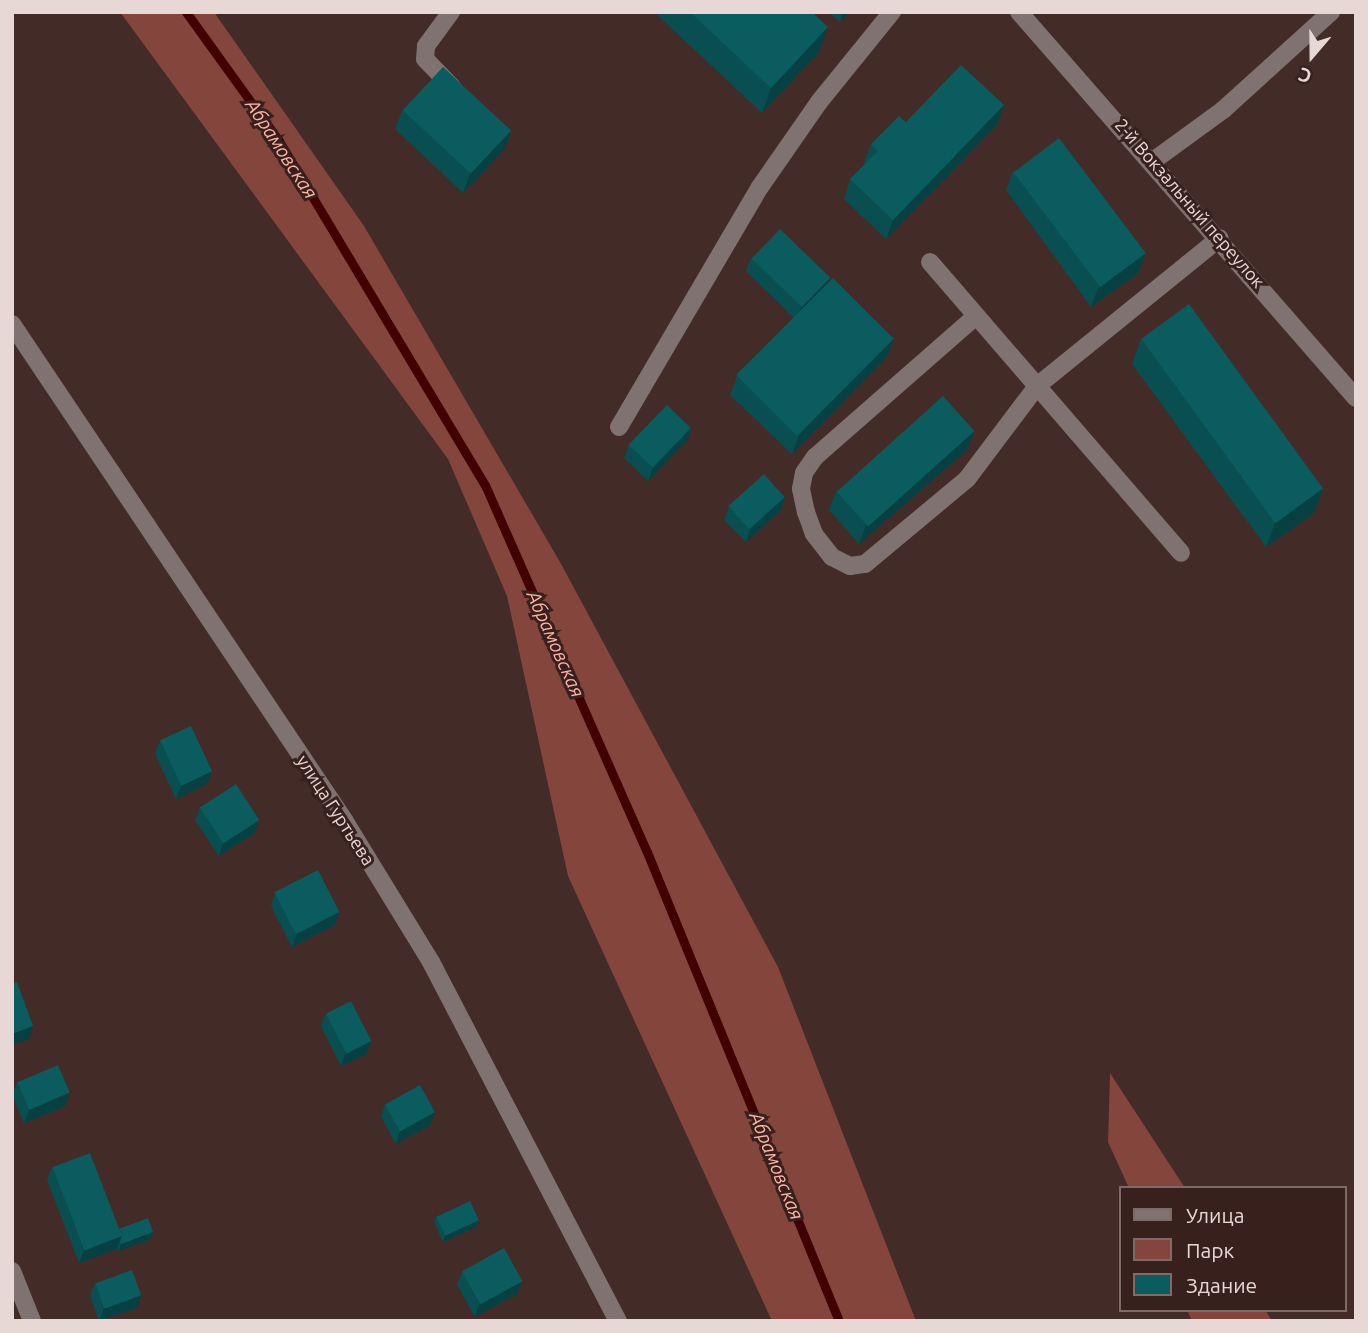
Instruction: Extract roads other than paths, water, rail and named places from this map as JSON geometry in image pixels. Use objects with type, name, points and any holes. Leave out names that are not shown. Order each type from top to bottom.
[{"type":"street","points":[[451,12],[426,46],[425,59],[431,70],[462,95]]},
{"type":"street","points":[[619,428],[760,187],[820,102],[892,12]]},
{"type":"street","name":"2-й Вокзальный переулок","points":[[1019,12],[1153,161],[1356,398]]},
{"type":"street","points":[[1153,161],[1223,110],[1331,12]]},
{"type":"street","points":[[976,316],[815,457],[804,473],[801,489],[806,512],[814,534],[832,557],[850,566],[865,564],[967,479],[1037,386],[1220,238]]},
{"type":"street","points":[[930,262],[1181,553]]},
{"type":"street","name":"улица Гуртьева","points":[[12,324],[344,820],[424,950],[618,1321]]},
{"type":"street","points":[[12,1270],[25,1318]]},
{"type":"waterway","name":"Абрамовская","points":[[186,12],[279,141],[485,485],[647,852],[839,1321]]}]
